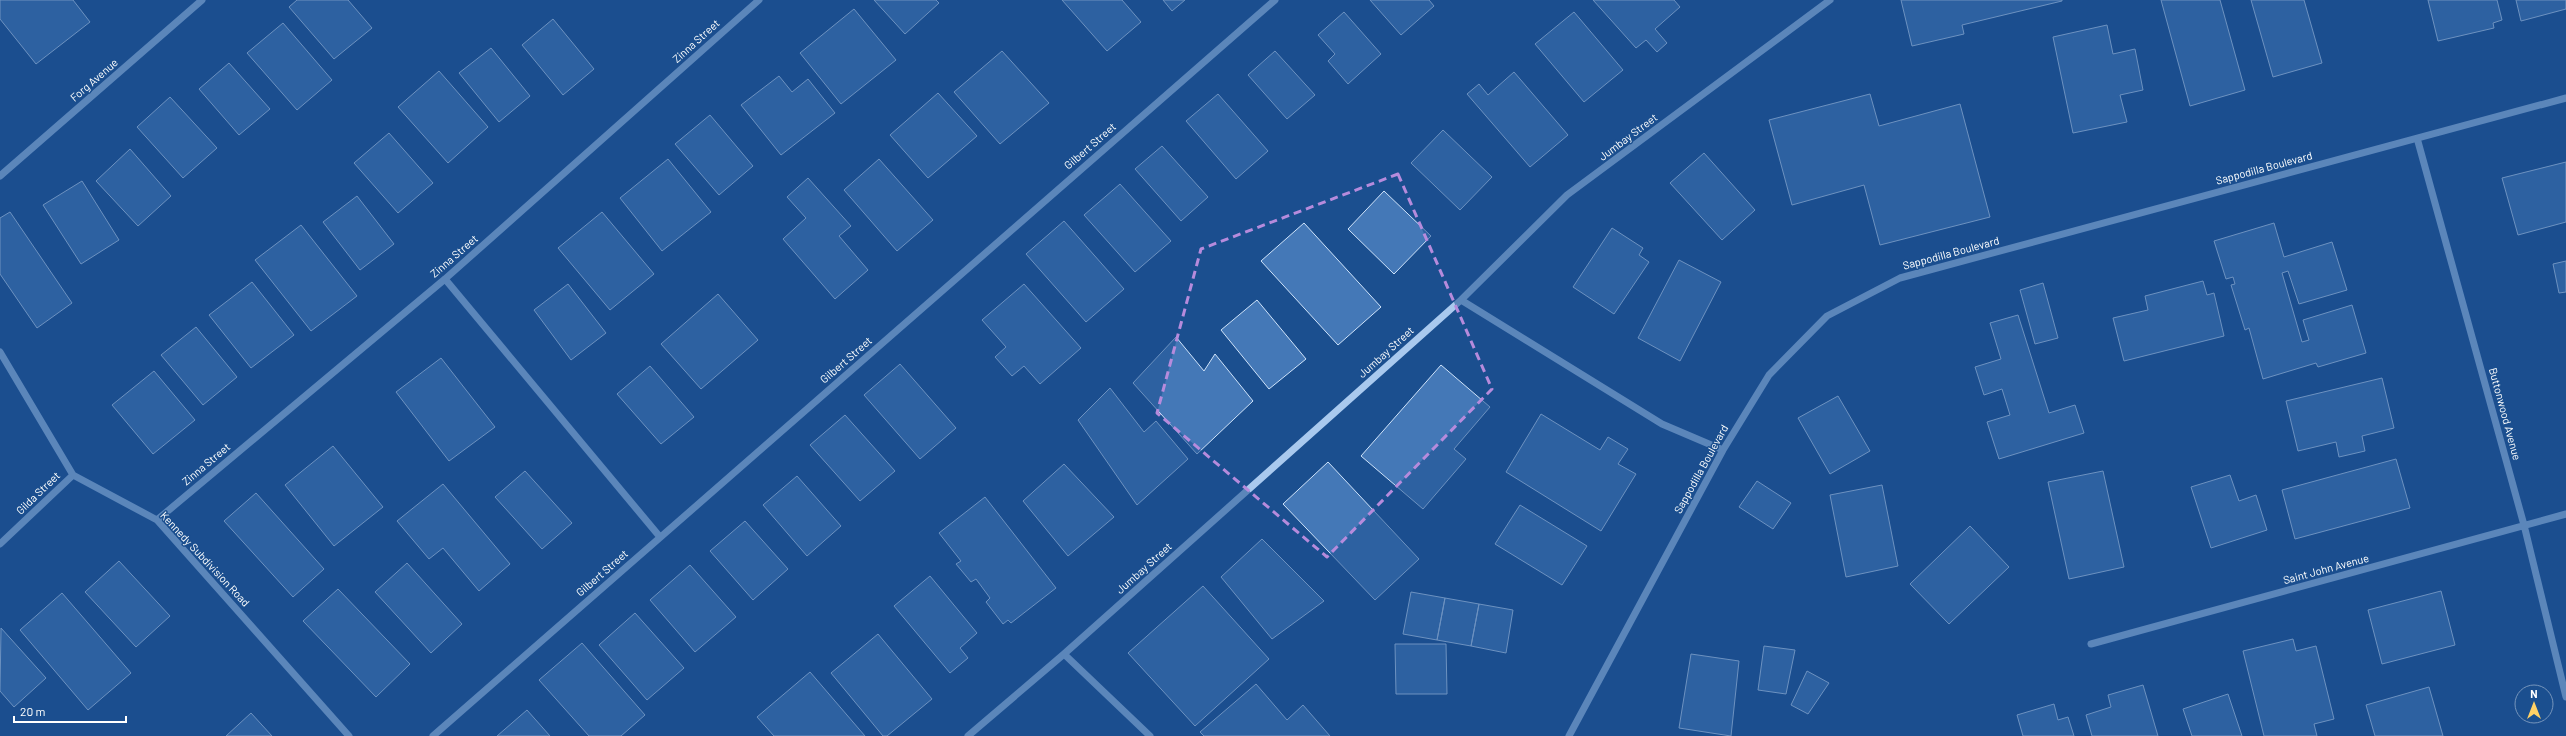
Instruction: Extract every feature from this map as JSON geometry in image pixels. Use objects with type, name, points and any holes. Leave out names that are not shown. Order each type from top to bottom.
[{"type":"street","name":"Forg Avenue","points":[[0,176],[202,0]]},
{"type":"street","name":"Zinna Street","points":[[157,520],[445,279],[758,0]]},
{"type":"street","name":"Gilbert Street","points":[[433,736],[1275,0]]},
{"type":"street","name":"Jumbay Street","points":[[968,736],[1064,654],[1461,300],[1567,195],[1830,0]]},
{"type":"street","name":"Sappodilla Boulevard","points":[[1569,736],[1723,450],[1769,375],[1827,316],[1900,278],[2566,98]]},
{"type":"street","name":"Buttonwood Avenue","points":[[2417,138],[2524,525],[2566,697]]},
{"type":"street","points":[[445,279],[660,537]]},
{"type":"street","points":[[1461,300],[1662,424],[1723,450]]},
{"type":"street","points":[[0,352],[73,475]]},
{"type":"street","name":"Kennedy Subdivision Road","points":[[73,475],[157,520],[349,736]]},
{"type":"street","name":"Gilda Street","points":[[0,544],[73,475]]},
{"type":"street","name":"Saint John Avenue","points":[[2091,644],[2566,514]]},
{"type":"street","points":[[1064,654],[1150,736]]},
{"type":"highlighted area","points":[[1398,174],[1492,389],[1327,557],[1157,413],[1201,249]]},
{"type":"building","points":[[0,0],[73,0],[90,22],[36,64],[0,19]]},
{"type":"building","points":[[297,0],[348,0],[372,28],[334,59],[289,7]]},
{"type":"building","points":[[874,0],[936,0],[939,3],[905,34]]},
{"type":"building","points":[[1062,0],[1122,0],[1141,22],[1107,51]]},
{"type":"building","points":[[1163,0],[1185,0],[1172,11]]},
{"type":"building","points":[[1370,0],[1429,0],[1434,6],[1401,35]]},
{"type":"building","points":[[1593,0],[1674,0],[1680,7],[1655,29],[1667,43],[1657,52],[1646,40],[1636,48]]},
{"type":"building","points":[[1901,0],[2062,1],[1962,25],[1964,34],[1912,46]]},
{"type":"building","points":[[2161,0],[2220,0],[2245,90],[2190,106]]},
{"type":"building","points":[[2251,0],[2304,0],[2322,63],[2273,77]]},
{"type":"building","points":[[2428,0],[2497,0],[2502,20],[2493,23],[2494,28],[2438,41]]},
{"type":"building","points":[[2516,0],[2566,0],[2566,9],[2521,21]]},
{"type":"building","points":[[854,9],[896,60],[841,104],[800,53]]},
{"type":"building","points":[[1344,12],[1381,54],[1348,84],[1328,61],[1335,54],[1318,35]]},
{"type":"building","points":[[1574,12],[1623,70],[1584,102],[1535,44]]},
{"type":"building","points":[[553,19],[594,69],[563,95],[522,45]]},
{"type":"building","points":[[283,23],[332,80],[297,110],[247,53]]},
{"type":"building","points":[[2107,25],[2113,54],[2135,49],[2143,90],[2120,95],[2127,122],[2073,133],[2053,37]]},
{"type":"building","points":[[491,48],[530,96],[499,122],[459,73]]},
{"type":"building","points":[[1002,51],[1049,103],[1000,144],[954,92]]},
{"type":"building","points":[[1275,51],[1315,95],[1287,119],[1248,75]]},
{"type":"building","points":[[229,63],[270,109],[239,135],[199,89]]},
{"type":"building","points":[[439,71],[488,127],[448,163],[398,107]]},
{"type":"building","points":[[1514,72],[1568,135],[1530,167],[1467,94],[1479,84],[1488,95]]},
{"type":"building","points":[[779,76],[792,92],[808,79],[835,113],[781,155],[741,105]]},
{"type":"building","points":[[938,93],[977,136],[928,178],[890,135]]},
{"type":"building","points":[[1218,94],[1268,151],[1236,179],[1186,121]]},
{"type":"building","points":[[1870,94],[1879,126],[1960,104],[1990,217],[1880,245],[1864,185],[1792,205],[1769,120]]},
{"type":"building","points":[[170,97],[217,148],[183,178],[137,127]]},
{"type":"building","points":[[710,115],[753,166],[719,195],[675,144]]},
{"type":"building","points":[[1443,130],[1492,177],[1460,210],[1411,163]]},
{"type":"building","points":[[389,133],[433,183],[398,213],[354,163]]},
{"type":"building","points":[[1162,146],[1208,197],[1181,221],[1135,169]]},
{"type":"building","points":[[130,149],[171,196],[138,226],[96,181]]},
{"type":"building","points":[[1704,153],[1755,210],[1722,240],[1670,183]]},
{"type":"building","points":[[668,159],[711,212],[662,251],[620,198]]},
{"type":"building","points":[[879,159],[933,220],[897,251],[844,190]]},
{"type":"building","points":[[2566,162],[2566,222],[2518,235],[2502,178]]},
{"type":"building","points":[[808,178],[851,226],[839,236],[868,270],[835,299],[783,239],[806,218],[787,197]]},
{"type":"building","points":[[82,181],[119,240],[81,264],[43,205]]},
{"type":"building","points":[[1120,184],[1171,241],[1135,272],[1084,215]]},
{"type":"building","points":[[1384,191],[1431,236],[1394,274],[1348,229]]},
{"type":"building","points":[[357,196],[394,244],[360,270],[323,222]]},
{"type":"building","points":[[10,212],[72,303],[37,328],[0,274],[0,218]]},
{"type":"building","points":[[602,212],[654,274],[610,310],[558,248]]},
{"type":"building","points":[[1064,221],[1124,289],[1086,322],[1026,254]]},
{"type":"building","points":[[1304,223],[1381,307],[1338,345],[1261,261]]},
{"type":"building","points":[[2274,223],[2284,257],[2332,242],[2347,290],[2299,304],[2288,271],[2282,273],[2302,342],[2309,340],[2303,320],[2352,305],[2366,353],[2318,367],[2316,363],[2263,379],[2249,328],[2245,330],[2231,285],[2235,284],[2233,277],[2226,279],[2214,241]]},
{"type":"building","points":[[301,225],[357,296],[311,331],[255,260]]},
{"type":"building","points":[[1612,228],[1643,248],[1639,255],[1649,262],[1614,314],[1573,287]]},
{"type":"building","points":[[1679,260],[1721,282],[1680,361],[1638,338]]},
{"type":"building","points":[[2566,261],[2566,292],[2559,293],[2553,264]]},
{"type":"building","points":[[2203,281],[2207,295],[2214,293],[2224,336],[2124,361],[2113,318],[2148,310],[2145,296]]},
{"type":"building","points":[[252,282],[294,335],[251,368],[209,315]]},
{"type":"building","points":[[2043,283],[2058,338],[2035,344],[2020,290]]},
{"type":"building","points":[[568,284],[606,333],[571,360],[534,310]]},
{"type":"building","points":[[1024,284],[1081,348],[1040,384],[1024,366],[1012,376],[995,357],[1006,347],[982,320]]},
{"type":"building","points":[[718,294],[758,340],[701,389],[661,344]]},
{"type":"building","points":[[1257,300],[1306,359],[1269,389],[1221,330]]},
{"type":"building","points":[[2018,315],[2049,413],[2075,405],[2084,433],[1999,459],[1987,422],[2010,415],[2002,389],[1984,395],[1975,367],[2001,359],[1990,323]]},
{"type":"building","points":[[196,327],[237,377],[203,405],[161,355]]},
{"type":"building","points":[[1176,337],[1204,371],[1215,354],[1253,401],[1197,454],[1133,383]]},
{"type":"building","points":[[441,358],[495,427],[449,461],[396,392]]},
{"type":"building","points":[[900,364],[956,428],[920,459],[864,395]]},
{"type":"building","points":[[1441,365],[1490,407],[1454,449],[1466,459],[1423,509],[1361,456]]},
{"type":"building","points":[[650,366],[694,417],[661,444],[617,394]]},
{"type":"building","points":[[154,371],[195,420],[153,454],[112,405]]},
{"type":"building","points":[[2382,378],[2394,428],[2362,436],[2365,451],[2339,457],[2336,442],[2298,451],[2286,401]]},
{"type":"building","points":[[1110,388],[1144,432],[1156,421],[1188,459],[1137,505],[1078,420]]},
{"type":"building","points":[[1838,396],[1870,451],[1830,474],[1798,418]]},
{"type":"building","points":[[1541,414],[1600,450],[1608,437],[1628,449],[1618,464],[1636,474],[1601,531],[1506,472]]},
{"type":"building","points":[[845,415],[895,471],[860,501],[810,445]]},
{"type":"building","points":[[333,446],[383,507],[334,546],[285,485]]},
{"type":"building","points":[[2396,459],[2410,508],[2295,539],[2282,490]]},
{"type":"building","points":[[1328,462],[1419,559],[1375,600],[1283,504]]},
{"type":"building","points":[[1064,464],[1114,517],[1068,556],[1023,501]]},
{"type":"building","points":[[525,471],[572,523],[542,549],[495,497]]},
{"type":"building","points":[[2103,471],[2124,567],[2069,579],[2048,482]]},
{"type":"building","points":[[2230,475],[2239,501],[2256,495],[2267,530],[2211,548],[2191,487]]},
{"type":"building","points":[[797,476],[841,526],[807,556],[763,505]]},
{"type":"building","points":[[1757,481],[1791,503],[1773,529],[1739,507]]},
{"type":"building","points":[[443,484],[510,564],[479,591],[443,548],[429,559],[397,521]]},
{"type":"building","points":[[1882,485],[1898,566],[1846,577],[1830,495]]},
{"type":"building","points":[[256,493],[324,569],[293,597],[224,521]]},
{"type":"building","points":[[985,497],[1056,588],[1011,623],[1008,620],[1003,624],[986,602],[990,598],[976,579],[971,582],[956,564],[961,561],[939,533]]},
{"type":"building","points":[[1520,505],[1587,546],[1562,585],[1495,544]]},
{"type":"building","points":[[745,521],[788,569],[753,600],[710,551]]},
{"type":"building","points":[[1970,526],[2009,567],[1949,624],[1910,584]]},
{"type":"building","points":[[1262,539],[1324,601],[1272,639],[1221,577]]},
{"type":"building","points":[[119,561],[170,616],[136,647],[85,592]]},
{"type":"building","points":[[407,563],[462,624],[431,653],[375,592]]},
{"type":"building","points":[[690,565],[736,617],[695,652],[650,600]]},
{"type":"building","points":[[930,576],[977,633],[960,648],[968,658],[950,673],[894,606]]},
{"type":"building","points":[[1203,586],[1269,659],[1195,726],[1128,653]]},
{"type":"building","points":[[338,589],[410,664],[376,697],[303,621]]},
{"type":"building","points":[[2441,591],[2455,645],[2382,664],[2368,610]]},
{"type":"building","points":[[1411,592],[1445,598],[1437,640],[1403,634]]},
{"type":"building","points":[[62,593],[131,673],[88,710],[20,630]]},
{"type":"building","points":[[1445,598],[1479,604],[1471,646],[1437,640]]},
{"type":"building","points":[[1479,604],[1513,610],[1506,653],[1471,646]]},
{"type":"building","points":[[635,613],[684,668],[647,700],[599,645]]},
{"type":"building","points":[[1,628],[46,678],[14,707],[0,691]]},
{"type":"building","points":[[878,634],[932,699],[887,736],[883,736],[831,673]]},
{"type":"building","points":[[2293,639],[2296,651],[2316,646],[2334,719],[2314,724],[2317,736],[2264,736],[2243,651]]},
{"type":"building","points":[[582,643],[645,715],[621,736],[589,736],[539,680]]},
{"type":"building","points":[[1395,644],[1446,644],[1447,694],[1396,694]]},
{"type":"building","points":[[1764,646],[1795,650],[1786,694],[1758,690]]},
{"type":"building","points":[[1691,654],[1739,661],[1731,736],[1679,728]]},
{"type":"building","points":[[1807,671],[1829,683],[1808,714],[1791,705]]},
{"type":"building","points":[[810,672],[865,736],[774,736],[757,717]]},
{"type":"building","points":[[1256,684],[1287,720],[1303,705],[1330,736],[1204,736],[1200,732]]},
{"type":"building","points":[[2143,685],[2158,736],[2092,736],[2086,715],[2111,707],[2108,695]]},
{"type":"building","points":[[2429,687],[2443,736],[2375,736],[2366,705]]},
{"type":"building","points":[[2228,694],[2242,736],[2192,736],[2183,709]]},
{"type":"building","points":[[2054,704],[2058,720],[2068,717],[2074,736],[2023,736],[2017,715]]},
{"type":"building","points":[[527,710],[550,736],[497,736]]},
{"type":"building","points":[[251,713],[272,736],[226,736]]}]
